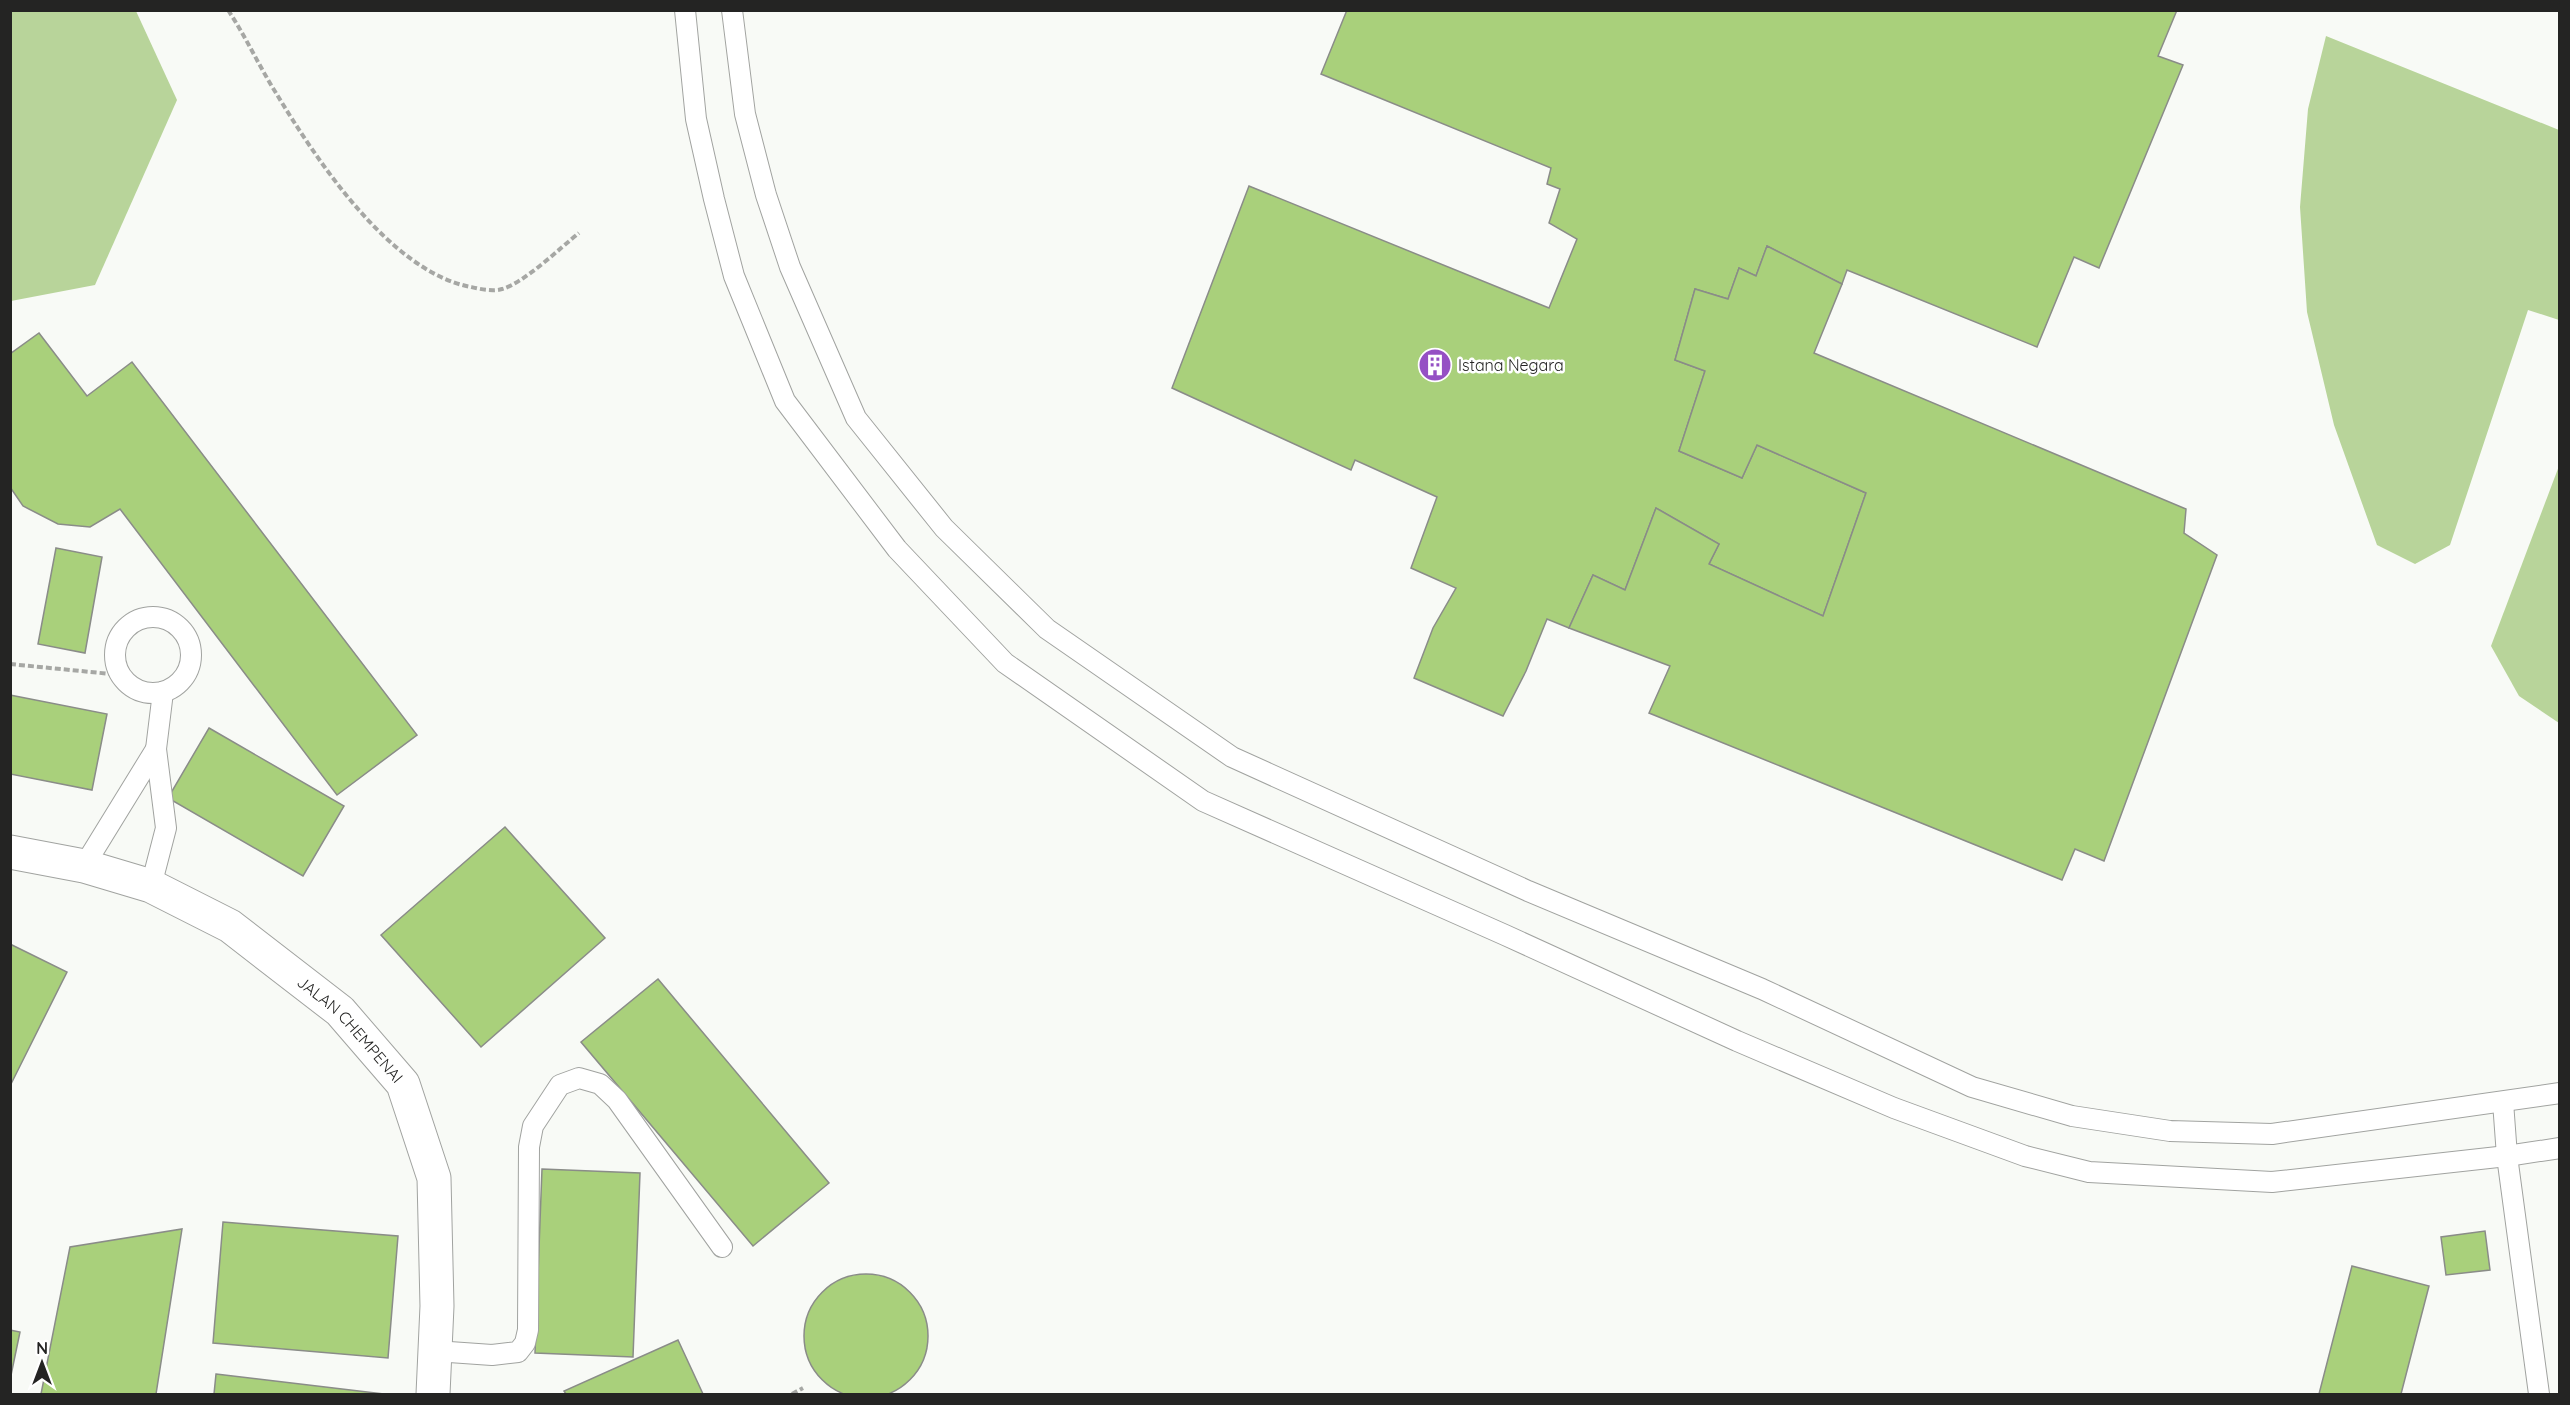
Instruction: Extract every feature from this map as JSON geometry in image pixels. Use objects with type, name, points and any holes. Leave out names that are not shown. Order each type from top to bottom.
[{"type":"street","name":"JALAN CHEMPENAI","points":[[10,852],[84,866],[151,886],[230,926],[340,1011],[403,1084],[434,1178],[437,1306],[433,1395]]},
{"type":"lane","points":[[685,10],[696,119],[714,199],[734,276],[785,401],[897,549],[1005,663],[1203,801],[1737,1041],[1894,1108],[2025,1156],[2088,1172],[2272,1182],[2507,1156],[2559,1148]]},
{"type":"lane","points":[[732,10],[745,114],[766,195],[790,267],[856,418],[944,528],[1047,629],[1232,757],[1528,891],[1762,989],[1972,1087],[2072,1116],[2170,1131],[2272,1134],[2559,1093]]},
{"type":"lane","points":[[158,617],[170,621],[181,629],[188,640],[191,653],[190,665],[184,677],[175,686],[163,692],[151,693],[128,685],[116,664],[115,652],[118,640],[134,622],[146,618],[158,617]]},
{"type":"lane","points":[[151,886],[166,828],[156,749],[163,692]]},
{"type":"lane","points":[[84,866],[156,749]]},
{"type":"lane","points":[[435,1351],[518,1353],[525,1343],[528,1329],[529,1147],[533,1126],[560,1085],[579,1078],[600,1084],[617,1100],[722,1247]]},
{"type":"lane","points":[[2503,1102],[2507,1156],[2539,1395]]},
{"type":"path","points":[[228,10],[249,42],[275,93],[345,194],[381,234],[416,264],[452,284],[482,289],[502,289],[520,280],[579,233]]},
{"type":"path","points":[[10,664],[121,675]]},
{"type":"path","points":[[792,1395],[803,1388]]},
{"type":"green space","points":[[11,10],[136,11],[177,100],[95,285],[11,301]]},
{"type":"green space","points":[[2326,36],[2559,130],[2559,320],[2528,310],[2450,545],[2415,564],[2377,545],[2334,425],[2307,312],[2300,207],[2308,109]]},
{"type":"green space","points":[[2559,466],[2560,723],[2519,696],[2491,646]]},
{"type":"building","name":"Istana Negara","points":[[1347,10],[2177,10],[2158,56],[2183,65],[2099,268],[2074,257],[2037,347],[1847,270],[1842,284],[1767,246],[1756,276],[1739,268],[1728,299],[1695,289],[1675,360],[1705,371],[1679,451],[1742,478],[1757,445],[1866,493],[1823,616],[1709,564],[1719,544],[1656,508],[1625,590],[1593,575],[1569,628],[1547,619],[1526,671],[1503,716],[1414,678],[1433,628],[1456,588],[1411,568],[1437,497],[1355,460],[1351,470],[1172,388],[1249,186],[1549,308],[1577,239],[1549,223],[1560,189],[1547,184],[1551,168],[1321,74]]},
{"type":"building","points":[[1767,246],[1842,284],[1814,353],[2186,509],[2184,533],[2217,555],[2104,861],[2075,849],[2062,880],[1649,713],[1670,666],[1569,628],[1593,575],[1625,590],[1656,508],[1719,544],[1709,564],[1823,616],[1866,493],[1757,445],[1742,478],[1679,451],[1705,371],[1675,360],[1695,289],[1728,299],[1739,268],[1756,276]]},
{"type":"building","points":[[39,333],[87,396],[132,362],[417,735],[337,795],[120,509],[90,527],[58,524],[23,506],[10,487],[10,354]]},
{"type":"building","points":[[56,548],[102,557],[85,653],[38,644]]},
{"type":"building","points":[[10,695],[107,714],[92,790],[10,774]]},
{"type":"building","points":[[209,728],[344,806],[303,876],[168,798]]},
{"type":"building","points":[[505,827],[605,938],[481,1047],[381,935]]},
{"type":"building","points":[[10,944],[67,972],[10,1086]]},
{"type":"building","points":[[658,979],[829,1183],[753,1246],[581,1042]]},
{"type":"building","points":[[542,1169],[640,1173],[633,1357],[535,1353]]},
{"type":"building","points":[[223,1222],[398,1236],[388,1358],[213,1343]]},
{"type":"building","points":[[182,1229],[156,1394],[41,1394],[70,1247]]},
{"type":"building","points":[[2485,1231],[2490,1270],[2446,1275],[2441,1237]]},
{"type":"building","points":[[2352,1266],[2429,1286],[2401,1394],[2319,1394]]},
{"type":"building","points":[[866,1274],[890,1279],[910,1292],[923,1312],[928,1336],[923,1360],[910,1380],[890,1393],[866,1398],[842,1393],[822,1380],[809,1360],[804,1336],[809,1312],[822,1292],[842,1279]]},
{"type":"building","points":[[10,1330],[20,1332],[10,1380]]},
{"type":"building","points":[[678,1340],[703,1394],[566,1394],[564,1391]]},
{"type":"building","points":[[216,1374],[384,1394],[214,1394]]},
{"type":"place","name":"Istana Negara","points":[[1435,365]]}]
